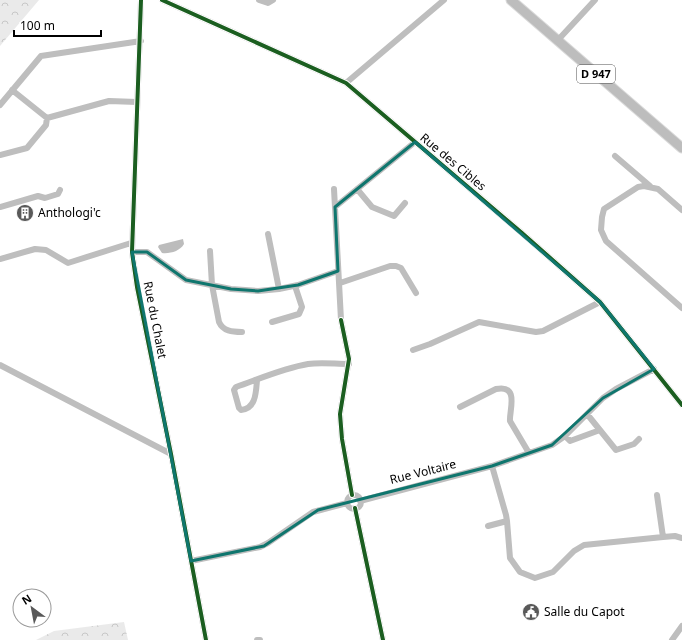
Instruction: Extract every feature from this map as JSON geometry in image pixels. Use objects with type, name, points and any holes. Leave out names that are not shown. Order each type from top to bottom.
[{"type":"main road","name":"D 947","points":[[511,0],[682,148]]},
{"type":"street","name":"Rue du Chalet","points":[[141,0],[141,41],[131,243],[137,287],[171,454],[206,640]]},
{"type":"street","name":"Rue des Cibles","points":[[162,0],[346,83],[600,302],[682,405]]},
{"type":"street","points":[[259,0],[268,3],[273,0]]},
{"type":"street","points":[[346,83],[444,0]]},
{"type":"street","points":[[558,40],[595,0]]},
{"type":"street","points":[[0,105],[41,56],[141,41]]},
{"type":"street","points":[[12,90],[47,118]]},
{"type":"street","points":[[47,118],[108,101],[137,102]]},
{"type":"street","points":[[0,155],[27,148],[46,125],[47,118]]},
{"type":"street","points":[[335,207],[415,142]]},
{"type":"street","points":[[615,156],[650,186],[658,189],[682,210]]},
{"type":"street","points":[[650,186],[644,186],[632,190],[604,209],[601,230],[606,241],[682,308]]},
{"type":"street","points":[[334,189],[341,320],[349,359],[340,414],[342,439],[352,495]]},
{"type":"street","points":[[357,189],[372,207],[394,216],[405,203]]},
{"type":"street","points":[[0,207],[38,196],[45,198],[58,194],[60,190]]},
{"type":"street","points":[[268,234],[279,289]]},
{"type":"street","points":[[0,260],[35,249],[46,250],[68,263],[131,243]]},
{"type":"street","points":[[210,251],[212,285],[219,322],[221,326],[230,332],[242,332]]},
{"type":"street","points":[[132,252],[147,252],[186,280],[230,289],[258,292],[295,286],[338,270]]},
{"type":"street","points":[[340,283],[390,266],[396,266],[402,268],[416,292]]},
{"type":"street","points":[[272,322],[299,314],[302,310],[295,286]]},
{"type":"street","points":[[413,350],[479,322],[536,332],[543,331],[600,302]]},
{"type":"street","points":[[257,380],[256,394],[252,404],[245,410],[241,410],[239,408],[234,390],[236,387],[282,371],[307,364],[349,364]]},
{"type":"street","points":[[0,365],[171,454]]},
{"type":"street","name":"Rue Voltaire","points":[[360,501],[492,466],[552,445],[565,436],[603,398],[616,389],[654,369]]},
{"type":"street","points":[[460,407],[496,389],[500,388],[507,390],[512,400],[512,410],[509,416],[510,421],[529,453]]},
{"type":"street","points":[[587,414],[616,450],[634,444],[639,439]]},
{"type":"street","points":[[565,436],[570,440],[600,430]]},
{"type":"street","points":[[492,466],[506,515],[510,558],[520,572],[535,578],[553,572],[574,551],[584,545],[675,536],[682,538]]},
{"type":"street","points":[[352,495],[358,496],[360,501],[359,506],[355,508]]},
{"type":"street","points":[[347,504],[348,498],[352,495]]},
{"type":"street","points":[[657,495],[663,537]]},
{"type":"street","points":[[191,561],[260,547],[313,512],[347,504],[350,507],[355,508]]},
{"type":"street","points":[[355,508],[383,640]]},
{"type":"street","points":[[488,526],[507,521]]},
{"type":"street","points":[[672,640],[682,626]]},
{"type":"highlighted area","points":[[415,142],[600,302],[654,369],[603,398],[552,445],[492,466],[318,510],[264,546],[191,561],[132,252],[147,252],[186,280],[231,289],[258,291],[298,285],[338,271],[335,207]]},
{"type":"green space","points":[[0,0],[39,0],[0,46]]},
{"type":"green space","points":[[124,622],[128,640],[36,640],[54,631]]},
{"type":"shaded area","points":[[183,239],[184,244],[174,252],[162,253],[158,247],[159,245]]},
{"type":"cycle path","points":[[141,0],[132,252],[137,287],[171,454],[206,640]]},
{"type":"cycle path","points":[[162,0],[346,83],[522,233],[600,302],[682,405]]},
{"type":"cycle path","points":[[341,320],[349,359],[340,414],[342,439],[352,495]]},
{"type":"cycle path","points":[[355,508],[383,640]]},
{"type":"place","name":"Anthologi'c","points":[[25,213]]},
{"type":"place","name":"Salle du Capot","points":[[531,612]]}]
